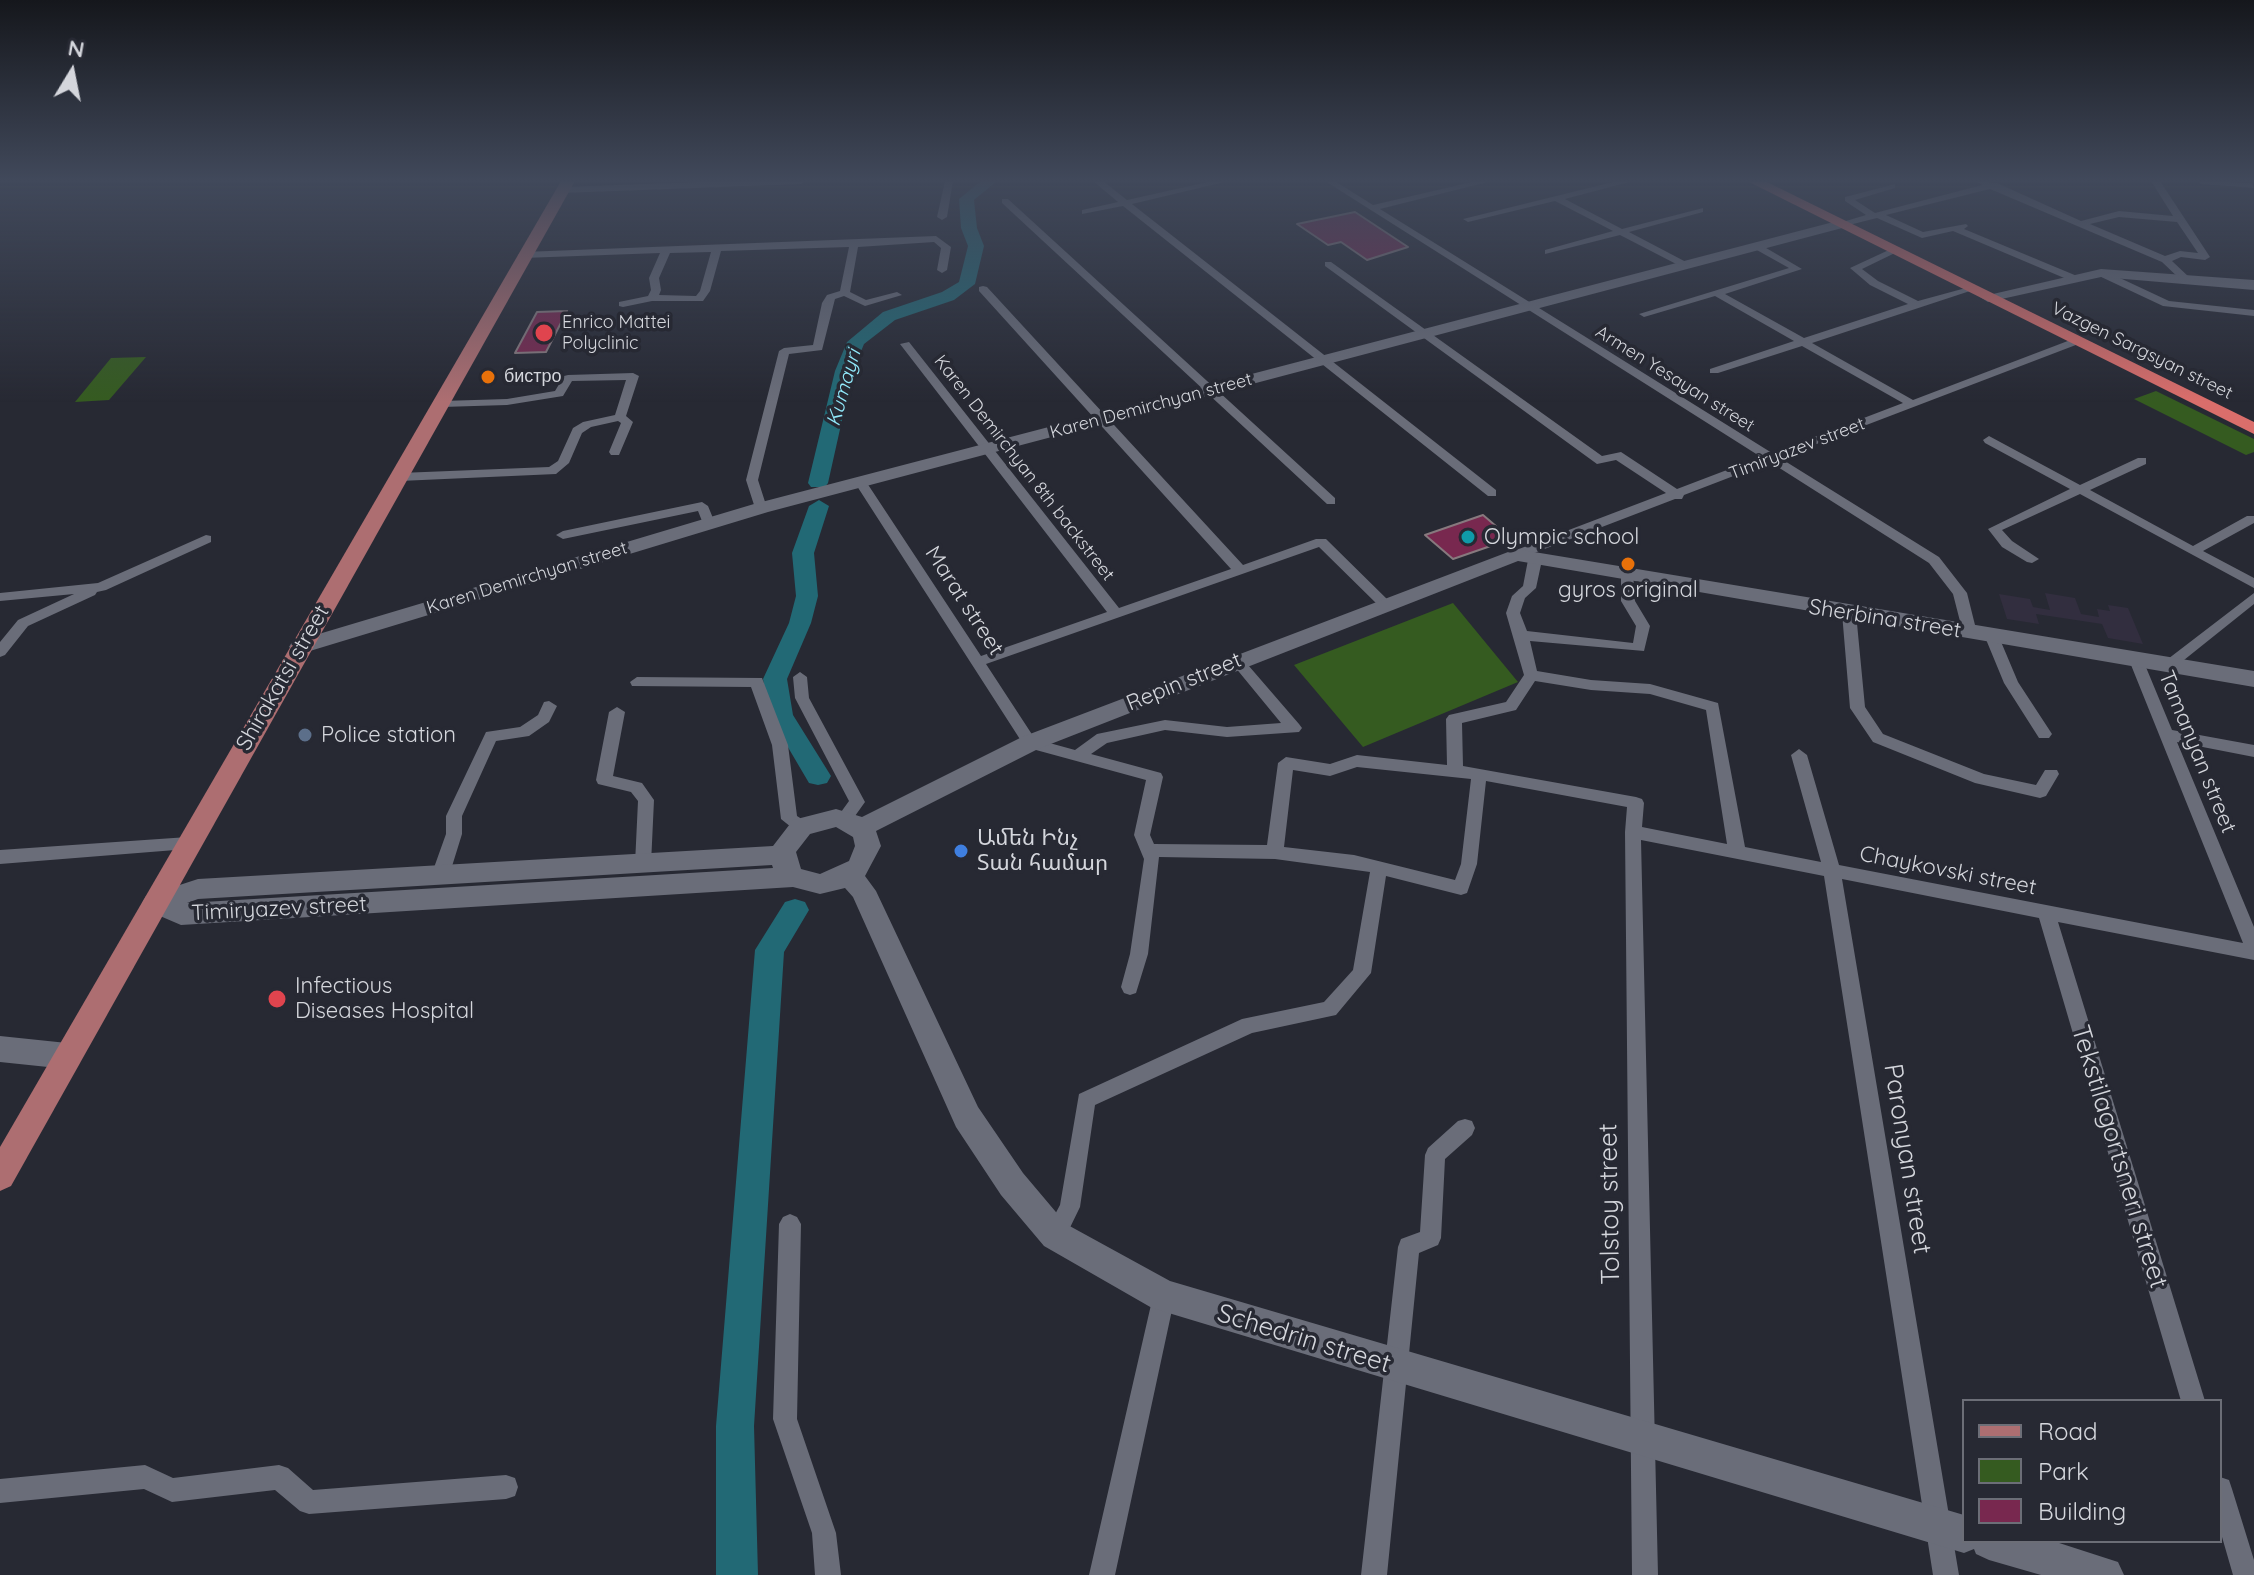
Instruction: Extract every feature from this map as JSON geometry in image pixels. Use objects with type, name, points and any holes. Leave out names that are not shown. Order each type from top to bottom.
[{"type":"highway","name":"Vazgen Sargsyan street","points":[[1901,254],[2254,429]]},
{"type":"main road","name":"Shirakatsi street","points":[[0,1176],[300,647],[442,404],[523,255]]},
{"type":"street","points":[[523,255],[541,254]]},
{"type":"street","points":[[652,298],[656,290],[654,278],[664,254]]},
{"type":"street","points":[[623,304],[652,298],[699,299],[705,291],[715,254]]},
{"type":"street","points":[[845,293],[852,254]]},
{"type":"street","points":[[942,270],[945,254]]},
{"type":"street","points":[[1070,254],[1331,501]]},
{"type":"street","points":[[1193,254],[1492,493]]},
{"type":"street","name":"Armen Yesayan street","points":[[1444,254],[1934,560],[1960,593],[1970,633]]},
{"type":"street","points":[[1665,254],[1685,265]]},
{"type":"street","name":"Karen Demirchyan street","points":[[300,647],[761,508],[1728,254]]},
{"type":"street","points":[[1644,314],[1797,269],[1771,254]]},
{"type":"street","points":[[1886,254],[1855,268],[1874,283],[1915,304]]},
{"type":"street","points":[[2017,254],[2073,278]]},
{"type":"street","points":[[2152,254],[2165,260],[2185,278]]},
{"type":"street","points":[[2165,260],[2179,254]]},
{"type":"street","points":[[2184,254],[2205,257],[2203,254]]},
{"type":"street","points":[[1328,264],[1601,461],[1617,455],[1678,496]]},
{"type":"street","points":[[2101,273],[2167,304],[2254,313]]},
{"type":"street","points":[[1988,297],[2101,273],[2254,285]]},
{"type":"street","points":[[1714,371],[1969,288]]},
{"type":"street","points":[[983,289],[1240,570]]},
{"type":"street","points":[[761,508],[752,480],[784,351],[818,348],[831,297],[845,293],[865,303],[897,295]]},
{"type":"street","points":[[1718,294],[1912,404]]},
{"type":"street","name":"Timiryazev street","points":[[1526,558],[1770,459],[2077,341]]},
{"type":"street","name":"Karen Demirchyan 8th backstreet","points":[[905,344],[1116,614]]},
{"type":"street","points":[[442,404],[507,402],[559,394],[568,378],[633,376],[620,417]]},
{"type":"street","points":[[400,477],[552,471],[563,463],[577,431],[587,424],[620,417],[627,422],[615,452]]},
{"type":"street","points":[[1989,440],[2254,584]]},
{"type":"street","points":[[2032,559],[2007,544],[1994,529],[2142,461]]},
{"type":"street","name":"Marat street","points":[[861,483],[1030,743]]},
{"type":"street","points":[[563,535],[702,506],[709,523]]},
{"type":"street","points":[[2193,551],[2252,519]]},
{"type":"street","points":[[0,652],[23,623],[206,539]]},
{"type":"street","points":[[978,662],[1321,542],[1385,604]]},
{"type":"street","points":[[1455,771],[1454,719],[1511,706],[1531,675],[1513,613],[1519,596],[1529,588],[1526,558]]},
{"type":"street","name":"Sherbina street","points":[[1526,558],[2254,679]]},
{"type":"street","name":"Repin street","points":[[852,824],[1030,743],[1237,661],[1385,604],[1526,558]]},
{"type":"street","points":[[1521,635],[1639,648],[1643,626],[1628,601],[1628,576]]},
{"type":"street","points":[[0,597],[101,587]]},
{"type":"street","points":[[2169,665],[2254,597]]},
{"type":"street","points":[[1849,613],[1858,708],[1878,738],[1981,779],[2040,792],[2051,774]]},
{"type":"street","points":[[1992,637],[2011,683],[2044,734]]},
{"type":"street","name":"Tamanyan street","points":[[2136,660],[2254,951]]},
{"type":"street","points":[[1077,756],[1102,738],[1165,725],[1227,732],[1294,728],[1237,661]]},
{"type":"street","points":[[1531,675],[1591,685],[1650,689],[1713,707],[1737,852]]},
{"type":"street","points":[[800,677],[802,698],[857,802],[852,824]]},
{"type":"street","points":[[637,682],[757,682],[780,745],[789,819],[802,827]]},
{"type":"street","points":[[440,876],[454,834],[454,816],[491,736],[524,732],[544,718],[549,706]]},
{"type":"street","points":[[617,712],[604,780],[636,787],[646,800],[643,864]]},
{"type":"street","points":[[2167,735],[2254,751]]},
{"type":"street","points":[[1030,743],[1155,777],[1142,835],[1152,859],[1139,954],[1130,987]]},
{"type":"street","name":"Paronyan street","points":[[1799,755],[1832,871],[1951,1530],[1946,1575]]},
{"type":"street","points":[[1148,850],[1275,852],[1379,868],[1461,888],[1469,864],[1479,774],[1357,761],[1330,770],[1286,763],[1275,852]]},
{"type":"street","name":"Tolstoy street","points":[[1479,774],[1636,803],[1633,832],[1645,1575]]},
{"type":"street","points":[[788,866],[788,839],[802,827],[827,818],[852,824],[866,837],[868,852],[849,875]]},
{"type":"street","name":"Chaykovski street","points":[[1633,832],[2254,951]]},
{"type":"street","points":[[0,857],[188,843]]},
{"type":"street","name":"Timiryazev street","points":[[155,903],[198,889],[643,864],[788,866],[820,884],[849,875]]},
{"type":"street","name":"Timiryazev street","points":[[155,903],[181,914],[369,905],[788,866]]},
{"type":"street","points":[[1055,1235],[1070,1207],[1086,1100],[1249,1025],[1329,1009],[1362,973],[1379,868]]},
{"type":"street","name":"Schedrin street","points":[[849,875],[863,891],[967,1117],[1012,1184],[1055,1235],[1164,1296],[1951,1530]]},
{"type":"street","points":[[369,905],[380,880]]},
{"type":"street","name":"Tekstilagortsneri street","points":[[2046,912],[2192,1399]]},
{"type":"street","points":[[0,1049],[67,1056]]},
{"type":"street","points":[[1374,1575],[1409,1247],[1430,1238],[1435,1155],[1465,1128]]},
{"type":"street","points":[[790,1224],[785,1419],[824,1533],[828,1575]]},
{"type":"street","points":[[1102,1575],[1164,1296]]},
{"type":"street","points":[[0,1491],[145,1477],[172,1490],[279,1477],[309,1502],[506,1487]]},
{"type":"street","points":[[2222,1496],[2246,1575]]},
{"type":"street","points":[[1996,1543],[2105,1575]]},
{"type":"shaded area","points":[[2045,593],[2075,598],[2081,614],[2099,617],[2097,609],[2110,611],[2108,605],[2128,608],[2143,644],[2108,638],[2102,624],[2036,614],[2039,624],[2007,619],[1999,594],[2030,599],[2033,607],[2050,610]]},
{"type":"green space","points":[[146,357],[109,400],[75,402],[111,358]]},
{"type":"green space","points":[[2156,391],[2254,439],[2254,452],[2246,455],[2134,399]]},
{"type":"green space","points":[[1453,603],[1518,682],[1363,747],[1294,665]]},
{"type":"building","points":[[1359,254],[1384,254],[1367,260]]},
{"type":"building","name":"Enrico Mattei Polyclinic","points":[[567,311],[546,352],[515,353],[537,312]]},
{"type":"building","name":"Olympic school","points":[[1483,515],[1511,539],[1453,559],[1425,535]]},
{"type":"waterway","name":"Kumayri","points":[[818,483],[844,371],[856,342],[889,316],[948,296],[967,284],[974,254]]},
{"type":"waterway","points":[[818,776],[781,715],[775,679],[800,623],[807,596],[803,553],[819,506]]},
{"type":"waterway","points":[[737,1575],[735,1426],[770,950],[795,910]]},
{"type":"place","name":"Enrico Mattei Polyclinic","points":[[544,333]]},
{"type":"place","name":"бистро","points":[[488,377]]},
{"type":"place","name":"Olympic school","points":[[1468,537]]},
{"type":"place","name":"gyros original","points":[[1628,564]]},
{"type":"place","name":"Police station","points":[[305,735]]},
{"type":"place","name":"Ամեն Ինչ Տան համար","points":[[961,851]]},
{"type":"place","name":"Infectious Diseases Hospital","points":[[277,999]]}]
